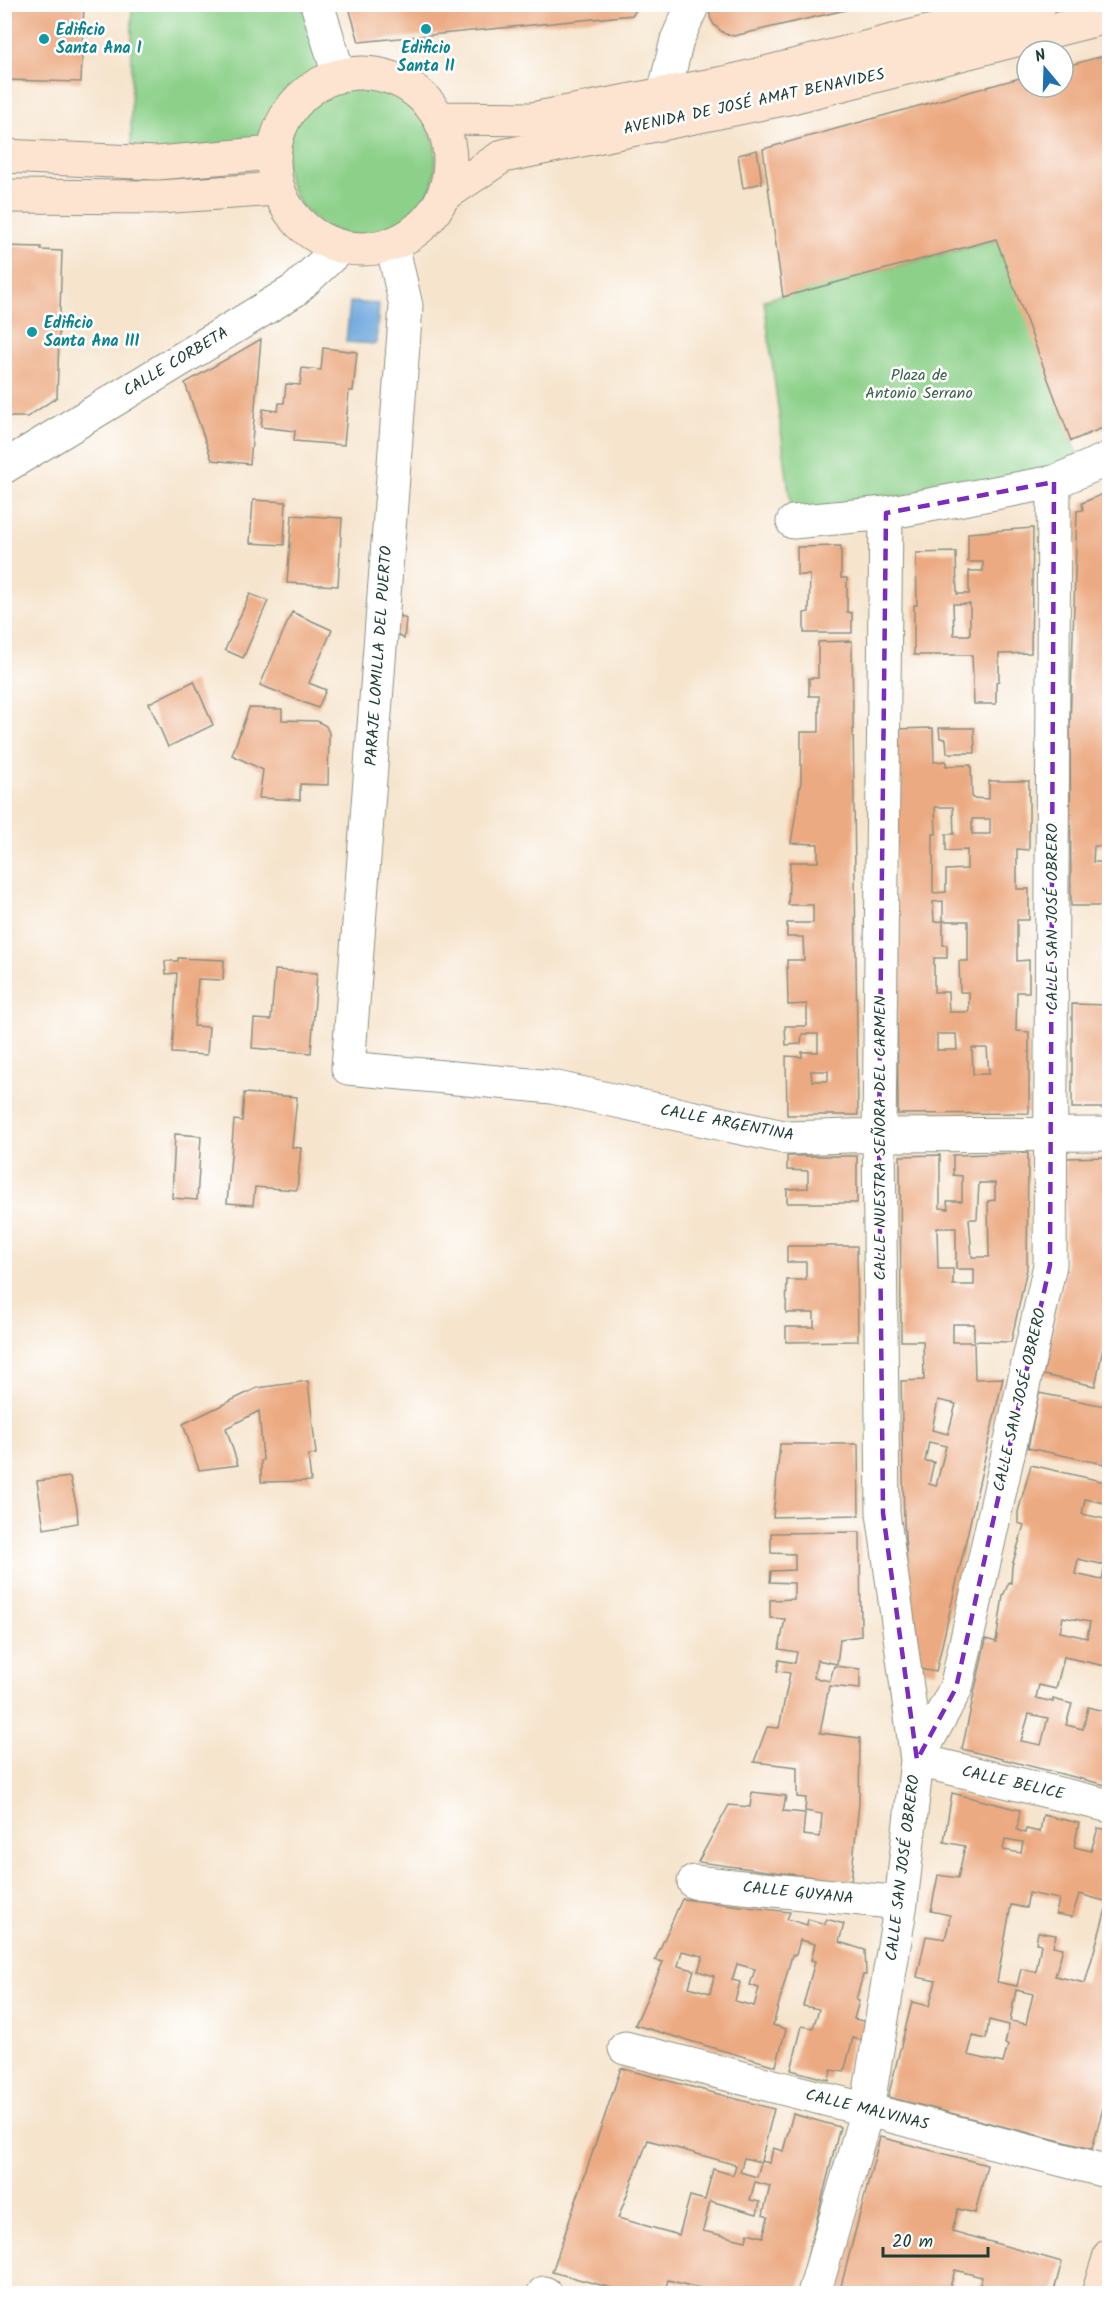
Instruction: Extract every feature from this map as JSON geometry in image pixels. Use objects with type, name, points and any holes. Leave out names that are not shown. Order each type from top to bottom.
[{"type":"street","points":[[317,4],[339,75]]},
{"type":"street","points":[[667,108],[676,40],[693,4]]},
{"type":"street","name":"AVENIDA DE JOSÉ AMAT BENAVIDES","points":[[443,196],[504,156],[667,108],[729,81],[1040,4]]},
{"type":"street","name":"AVENIDA DE JOSÉ AMAT BENAVIDES","points":[[440,118],[532,119],[788,98],[1110,16]]},
{"type":"street","points":[[368,72],[397,79],[422,95],[440,118],[449,144],[450,170],[443,196],[430,217],[413,233],[392,244],[366,249],[340,247],[314,236],[291,216],[277,189],[273,171],[273,153],[279,127],[294,104],[314,86],[339,75],[368,72]]},
{"type":"street","points":[[4,156],[157,164],[273,153]]},
{"type":"street","points":[[4,196],[160,197],[277,189]]},
{"type":"street","name":"PARAJE LOMILLA DEL PUERTO","points":[[348,1068],[406,306],[392,244]]},
{"type":"street","name":"CALLE CORBETA","points":[[4,467],[295,290],[340,247]]},
{"type":"street","points":[[793,522],[886,513],[1054,482],[1110,458]]},
{"type":"street","name":"CALLE SAN JOSÉ OBRERO","points":[[814,2294],[867,2110],[901,1903],[917,1760],[956,1688],[1050,1265],[1054,482]]},
{"type":"street","name":"CALLE NUESTRA SEÑORA DEL CARMEN","points":[[886,513],[879,1135],[883,1513],[917,1760]]},
{"type":"street","name":"CALLE ARGENTINA","points":[[348,1068],[552,1087],[788,1138],[879,1135],[1110,1134]]},
{"type":"street","name":"CALLE BELICE","points":[[917,1760],[1110,1806]]},
{"type":"street","name":"CALLE GUYANA","points":[[694,1882],[901,1903]]},
{"type":"street","name":"CALLE MALVINAS","points":[[625,2048],[1110,2172]]},
{"type":"street","points":[[1098,2294],[1110,2255]]},
{"type":"highlighted area","points":[[1054,482],[1050,1265],[956,1688],[917,1760],[883,1513],[879,1135],[886,513]]},
{"type":"green space","points":[[132,5],[317,5],[339,75],[313,89],[294,104],[282,124],[273,153],[131,162]]},
{"type":"green space","points":[[361,85],[390,91],[414,107],[430,131],[436,160],[430,189],[414,213],[390,229],[361,235],[332,229],[308,213],[292,189],[286,160],[292,131],[308,107],[332,91]]},
{"type":"green space","name":"Plaza de Antonio Serrano","points":[[998,240],[1083,469],[793,522],[764,300]]},
{"type":"water","points":[[350,302],[379,304],[376,344],[346,342]]},
{"type":"building","name":"Edificio Santa Ana I","points":[[4,4],[84,4],[81,82],[4,80]]},
{"type":"building","name":"Edificio Santa II","points":[[348,4],[639,4],[633,15],[359,42]]},
{"type":"building","points":[[710,4],[848,4],[845,10],[734,36],[725,34],[714,25],[710,17]]},
{"type":"building","points":[[1110,54],[1110,425],[1071,441],[996,239],[783,297],[763,149],[1015,79],[1015,99],[1075,99],[1075,64]]},
{"type":"building","points":[[757,150],[762,183],[743,188],[738,155]]},
{"type":"building","name":"Edificio Santa Ana III","points":[[4,246],[41,247],[41,250],[62,251],[57,397],[27,417],[4,417]]},
{"type":"building","points":[[261,339],[250,464],[212,460],[185,383]]},
{"type":"building","points":[[323,348],[357,352],[353,391],[349,391],[344,445],[294,441],[295,431],[261,427],[263,409],[278,411],[279,403],[284,403],[286,384],[300,385],[302,368],[321,370]]},
{"type":"building","points":[[1110,491],[1110,846],[1094,846],[1093,862],[1110,862],[1110,906],[1071,906],[1070,726],[1077,511],[1083,510],[1082,503]]},
{"type":"building","points":[[253,500],[286,502],[284,545],[250,543]]},
{"type":"building","points":[[292,515],[342,518],[338,586],[287,583]]},
{"type":"building","points":[[1033,528],[1031,653],[999,654],[996,704],[974,704],[972,655],[914,655],[914,605],[917,605],[916,553],[956,552],[957,594],[969,594],[969,571],[983,571],[983,562],[968,562],[968,533]],"holes":[[[953,604],[970,604],[970,635],[954,635]]]},
{"type":"building","points":[[841,546],[841,578],[847,578],[847,612],[852,613],[852,633],[804,633],[804,613],[809,612],[810,575],[797,575],[797,547]]},
{"type":"building","points":[[250,594],[268,601],[243,658],[225,650]]},
{"type":"building","points":[[388,608],[406,619],[404,639],[387,626]]},
{"type":"building","points":[[292,612],[332,630],[309,683],[326,690],[318,708],[260,685]]},
{"type":"building","points":[[852,641],[858,1115],[787,1115],[786,1056],[802,1057],[802,1052],[818,1052],[818,1034],[802,1034],[801,1044],[786,1045],[785,1026],[807,1026],[807,1004],[788,1005],[787,960],[804,960],[803,937],[787,937],[787,923],[813,923],[813,905],[788,905],[790,862],[818,862],[818,844],[791,843],[801,781],[801,732],[819,732],[819,696],[809,696],[809,678],[818,678],[818,642]],"holes":[[[811,1071],[828,1071],[828,1081],[812,1081]]]},
{"type":"building","points":[[194,681],[213,725],[168,747],[149,703]]},
{"type":"building","points":[[249,708],[282,709],[282,720],[317,721],[326,726],[329,733],[328,785],[300,784],[300,800],[259,798],[263,770],[232,755]]},
{"type":"building","points":[[933,728],[934,762],[946,761],[946,766],[971,765],[972,798],[989,799],[989,781],[1029,781],[1029,850],[1017,849],[1017,889],[1029,889],[1029,920],[1017,920],[1017,961],[1029,960],[1029,992],[1017,992],[1016,1031],[1029,1032],[1029,1113],[898,1114],[895,729]],"holes":[[[935,807],[953,807],[954,834],[946,834],[946,851],[967,850],[967,869],[946,870],[946,892],[933,893],[933,834],[936,834]],[[972,819],[990,819],[990,834],[972,834]],[[943,901],[943,921],[934,922],[933,902]],[[943,921],[968,921],[968,961],[959,961],[960,992],[969,992],[969,1012],[949,1012],[948,992],[934,992],[934,958],[947,958],[947,945],[943,945]],[[937,1034],[956,1034],[957,1050],[937,1050]],[[972,1048],[987,1048],[989,1074],[973,1074]]]},
{"type":"building","points":[[939,728],[974,728],[975,753],[947,753],[946,739],[940,738]]},
{"type":"building","points":[[178,958],[224,960],[223,980],[198,979],[194,1026],[209,1027],[207,1055],[172,1053],[177,973],[166,974],[165,961],[178,961]]},
{"type":"building","points":[[275,970],[317,973],[311,1053],[252,1048],[254,1019],[271,1020]]},
{"type":"building","points":[[1072,1004],[1110,1005],[1110,1108],[1072,1108]]},
{"type":"building","points":[[244,1093],[297,1097],[292,1147],[301,1148],[297,1190],[255,1187],[253,1205],[227,1203],[234,1120],[242,1121]]},
{"type":"building","points":[[175,1134],[201,1136],[197,1200],[172,1198]]},
{"type":"building","points":[[1028,1153],[1027,1269],[1011,1342],[974,1341],[974,1324],[953,1324],[953,1342],[974,1342],[975,1379],[1003,1378],[936,1672],[914,1668],[904,1522],[901,1381],[924,1380],[923,1341],[901,1341],[900,1156],[940,1155],[940,1208],[948,1209],[947,1201],[962,1201],[962,1176],[953,1175],[953,1155]],"holes":[[[979,1183],[995,1183],[995,1200],[988,1201],[989,1257],[972,1257],[969,1219],[977,1219]],[[937,1228],[956,1228],[956,1269],[974,1269],[974,1285],[953,1285],[953,1269],[938,1269]],[[938,1400],[956,1404],[948,1434],[932,1430]],[[929,1442],[946,1446],[936,1486],[929,1484],[934,1462],[925,1461]]]},
{"type":"building","points":[[787,1156],[857,1156],[857,1203],[787,1203],[787,1189],[808,1188],[808,1171],[787,1170]]},
{"type":"building","points":[[1110,1157],[1110,1340],[1105,1339],[1095,1386],[1043,1375],[1066,1268],[1065,1158]]},
{"type":"building","points":[[787,1246],[857,1246],[858,1341],[786,1342],[786,1327],[814,1327],[814,1313],[786,1313],[787,1280],[806,1280],[806,1262],[787,1262]]},
{"type":"building","points":[[308,1381],[316,1454],[308,1455],[311,1481],[261,1482],[261,1461],[263,1460],[259,1411],[226,1428],[238,1465],[199,1470],[183,1424],[257,1388]]},
{"type":"building","points":[[1039,1393],[1110,1407],[1110,1438],[1104,1464],[1028,1448]]},
{"type":"building","points":[[780,1444],[858,1444],[859,1515],[773,1517]]},
{"type":"building","points":[[1031,1465],[1110,1483],[1110,1504],[1085,1499],[1082,1514],[1110,1520],[1110,1667],[1064,1657],[1056,1689],[1039,1685],[1036,1698],[1053,1702],[1053,1699],[1072,1704],[1066,1725],[1083,1729],[1088,1707],[1107,1712],[1104,1726],[1110,1727],[1110,1786],[962,1749],[986,1639],[996,1642],[1003,1596],[1009,1582],[1011,1583],[1012,1566],[1024,1525],[1018,1523],[1018,1512]],"holes":[[[1078,1559],[1105,1565],[1102,1580],[1075,1574]],[[1063,1617],[1090,1622],[1087,1638],[1060,1632]],[[1029,1714],[1048,1718],[1041,1745],[1021,1741]]]},
{"type":"building","points":[[70,1477],[78,1523],[44,1529],[37,1481]]},
{"type":"building","points":[[860,1532],[861,1636],[840,1639],[837,1664],[817,1660],[814,1678],[830,1681],[834,1666],[860,1669],[860,1689],[829,1686],[820,1733],[860,1738],[859,1803],[851,1882],[698,1862],[729,1805],[750,1807],[752,1792],[786,1796],[783,1811],[805,1813],[803,1835],[820,1837],[822,1814],[805,1811],[806,1798],[797,1797],[797,1767],[754,1762],[767,1727],[779,1728],[790,1673],[777,1671],[779,1660],[795,1663],[797,1652],[779,1649],[785,1619],[770,1618],[770,1600],[794,1599],[794,1583],[770,1582],[771,1571],[795,1570],[795,1554],[771,1553],[771,1533]]},
{"type":"building","points":[[952,1793],[1020,1810],[1017,1830],[1025,1833],[1026,1829],[1040,1832],[1043,1815],[1079,1823],[1074,1847],[1091,1851],[1098,1828],[1110,1830],[1110,2082],[1092,2149],[888,2097],[912,2002],[929,2006],[936,1981],[917,1977],[926,1936],[945,1939],[948,1927],[950,1915],[931,1911],[938,1875],[958,1878],[965,1846],[944,1842]],"holes":[[[1005,1839],[1023,1842],[1021,1853],[1003,1850]],[[1029,1893],[1059,1899],[1056,1914],[1072,1917],[1079,1894],[1108,1902],[1085,1983],[1055,1976],[1063,1948],[1053,1946],[1056,1935],[1038,1932],[1036,1943],[1041,1944],[1036,1972],[1021,1969],[1017,1986],[997,1982],[1011,1905],[1026,1908]],[[1016,1990],[1033,1994],[1026,2024],[1010,2021]],[[989,2020],[1009,2025],[1005,2044],[1008,2045],[1003,2063],[968,2055],[973,2036],[986,2039]]]},
{"type":"building","points":[[682,1899],[790,1912],[787,1919],[807,1925],[808,1919],[825,1924],[826,1919],[844,1924],[839,1942],[865,1950],[866,1975],[863,1975],[856,2000],[859,2001],[854,2019],[867,2022],[863,2041],[853,2038],[844,2072],[831,2070],[829,2080],[791,2070],[802,2026],[813,2028],[819,2009],[803,2006],[815,1961],[811,1960],[815,1944],[800,1940],[796,1955],[792,1955],[773,2025],[786,2029],[776,2066],[635,2025],[663,1962],[655,1960]],"holes":[[[682,1951],[703,1956],[698,1971],[714,1976],[710,1993],[689,1987],[694,1970],[678,1966]],[[737,1964],[755,1969],[750,1985],[759,1988],[754,2006],[735,2001],[740,1982],[732,1980]]]},
{"type":"building","points":[[621,2068],[774,2109],[761,2161],[770,2163],[773,2148],[783,2151],[793,2114],[840,2127],[798,2294],[733,2294],[715,2289],[714,2292],[668,2280],[664,2294],[634,2294],[552,2272]],"holes":[[[648,2140],[736,2165],[733,2175],[713,2169],[705,2200],[690,2196],[679,2235],[618,2218]],[[744,2158],[761,2162],[757,2177],[740,2172]],[[755,2182],[770,2186],[763,2215],[768,2217],[763,2237],[748,2233],[746,2241],[703,2231],[710,2201],[757,2214],[760,2202],[750,2200]]]},
{"type":"building","points":[[880,2137],[987,2165],[975,2213],[958,2209],[952,2231],[1062,2262],[1053,2294],[977,2294],[982,2277],[955,2270],[948,2294],[839,2294]]},
{"type":"building","points":[[266,2286],[267,2294],[224,2294],[224,2292]]},
{"type":"place","name":"Edificio Santa II","points":[[426,29]]},
{"type":"place","name":"Edificio Santa Ana I","points":[[44,39]]},
{"type":"place","name":"Edificio Santa Ana III","points":[[32,332]]}]
